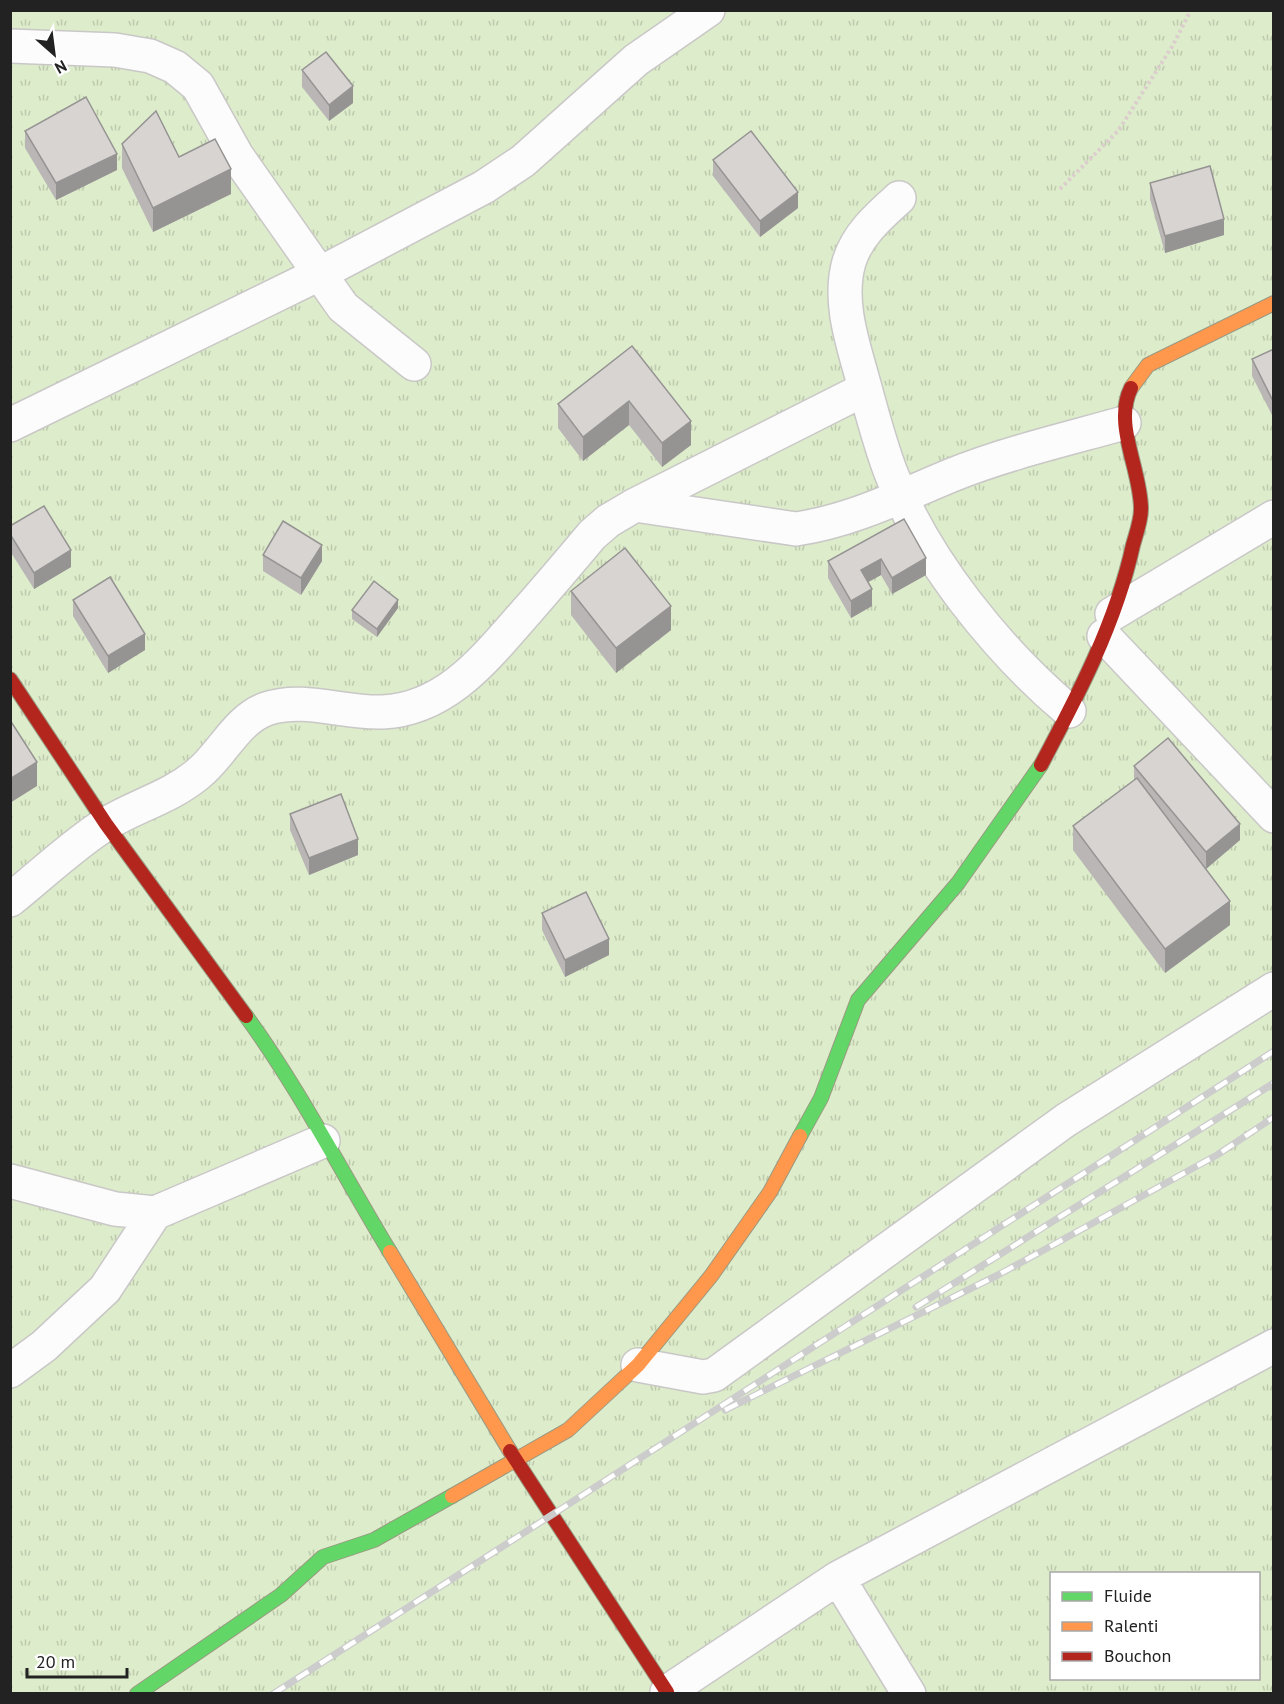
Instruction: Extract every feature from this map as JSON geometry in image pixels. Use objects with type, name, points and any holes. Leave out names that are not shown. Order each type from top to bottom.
[{"type":"street","points":[[10,425],[319,274],[484,186],[523,161],[636,60],[708,10]]},
{"type":"street","points":[[10,46],[115,50],[150,56],[175,68],[198,86],[237,156],[343,307],[414,364]]},
{"type":"street","points":[[899,198],[860,239],[849,262],[846,292],[847,322],[891,474],[918,531],[979,619],[1031,678],[1069,711]]},
{"type":"street","points":[[137,1694],[281,1595],[323,1557],[374,1540],[514,1458],[568,1430],[638,1365],[711,1276],[770,1192],[821,1098],[858,1000],[958,883],[1034,777],[1069,711],[1108,625],[1127,574],[1141,510],[1134,459],[1124,423],[1125,400],[1134,382],[1148,365],[1207,333],[1274,303]]},
{"type":"street","points":[[10,900],[106,824],[170,795],[212,761],[247,722],[267,709],[307,705],[381,712],[406,710],[432,699],[479,666],[592,535],[608,521],[635,505],[865,389]]},
{"type":"street","points":[[635,505],[796,529],[816,526],[902,497],[954,474],[1124,423]]},
{"type":"street","points":[[1108,625],[1274,517]]},
{"type":"street","points":[[1108,625],[1274,816]]},
{"type":"street","points":[[10,679],[106,824],[283,1067],[323,1141],[514,1458],[666,1693],[838,1578],[1274,1346]]},
{"type":"street","points":[[638,1365],[703,1377],[714,1375],[1066,1120],[1274,989]]},
{"type":"street","points":[[10,1182],[115,1209],[155,1213],[323,1141]]},
{"type":"street","points":[[10,1371],[44,1346],[105,1289],[155,1213]]},
{"type":"street","points":[[838,1578],[909,1694]]},
{"type":"path","points":[[1060,189],[1118,131],[1173,45],[1191,10]]},
{"type":"green space","points":[[11,11],[1273,11],[1273,1693],[11,1694]]},
{"type":"building","points":[[326,52],[353,86],[329,105],[302,70]]},
{"type":"building","points":[[86,97],[117,154],[56,183],[25,131]]},
{"type":"building","points":[[156,111],[179,157],[215,139],[231,169],[153,208],[122,144]]},
{"type":"building","points":[[751,131],[798,192],[760,221],[713,160]]},
{"type":"building","points":[[1210,166],[1224,219],[1165,236],[1150,183]]},
{"type":"building","points":[[632,346],[691,421],[662,443],[629,401],[583,437],[558,404]]},
{"type":"building","points":[[1274,349],[1274,403],[1252,359]]},
{"type":"building","points":[[44,506],[71,550],[34,573],[10,534],[10,526]]},
{"type":"building","points":[[904,519],[926,558],[892,578],[881,559],[861,570],[872,589],[851,601],[828,561]]},
{"type":"building","points":[[283,521],[322,545],[301,578],[263,555]]},
{"type":"building","points":[[625,548],[671,606],[616,648],[571,591]]},
{"type":"building","points":[[110,577],[145,634],[108,656],[73,600]]},
{"type":"building","points":[[374,581],[398,600],[377,629],[352,610]]},
{"type":"building","points":[[10,720],[37,762],[10,779]]},
{"type":"building","points":[[1168,738],[1240,824],[1206,852],[1134,766]]},
{"type":"building","points":[[1137,778],[1230,901],[1165,949],[1073,826]]},
{"type":"building","points":[[341,794],[358,839],[309,858],[290,814]]},
{"type":"building","points":[[586,892],[609,939],[565,960],[542,913]]},
{"type":"railway","points":[[273,1694],[1274,1051]]},
{"type":"railway","points":[[916,1307],[1274,1083]]},
{"type":"railway","points":[[725,1410],[998,1275],[1217,1155],[1274,1117]]},
{"type":"traffic: fast","points":[[800,1136],[821,1098],[858,1000],[958,883],[1041,765]]},
{"type":"traffic: fast","points":[[246,1016],[303,1102],[390,1252]]},
{"type":"traffic: fast","points":[[137,1694],[281,1595],[323,1557],[374,1540],[452,1496]]},
{"type":"traffic: slow","points":[[1131,388],[1148,365],[1274,303]]},
{"type":"traffic: slow","points":[[452,1496],[568,1430],[638,1365],[711,1276],[770,1192],[800,1136]]},
{"type":"traffic: slow","points":[[390,1252],[510,1451]]},
{"type":"traffic: jam","points":[[1041,765],[1082,685],[1106,630],[1126,574],[1139,523],[1140,494],[1126,432],[1125,417],[1126,402],[1131,388]]},
{"type":"traffic: jam","points":[[10,679],[106,824],[246,1016]]},
{"type":"traffic: jam","points":[[510,1451],[667,1692],[665,1694]]}]
